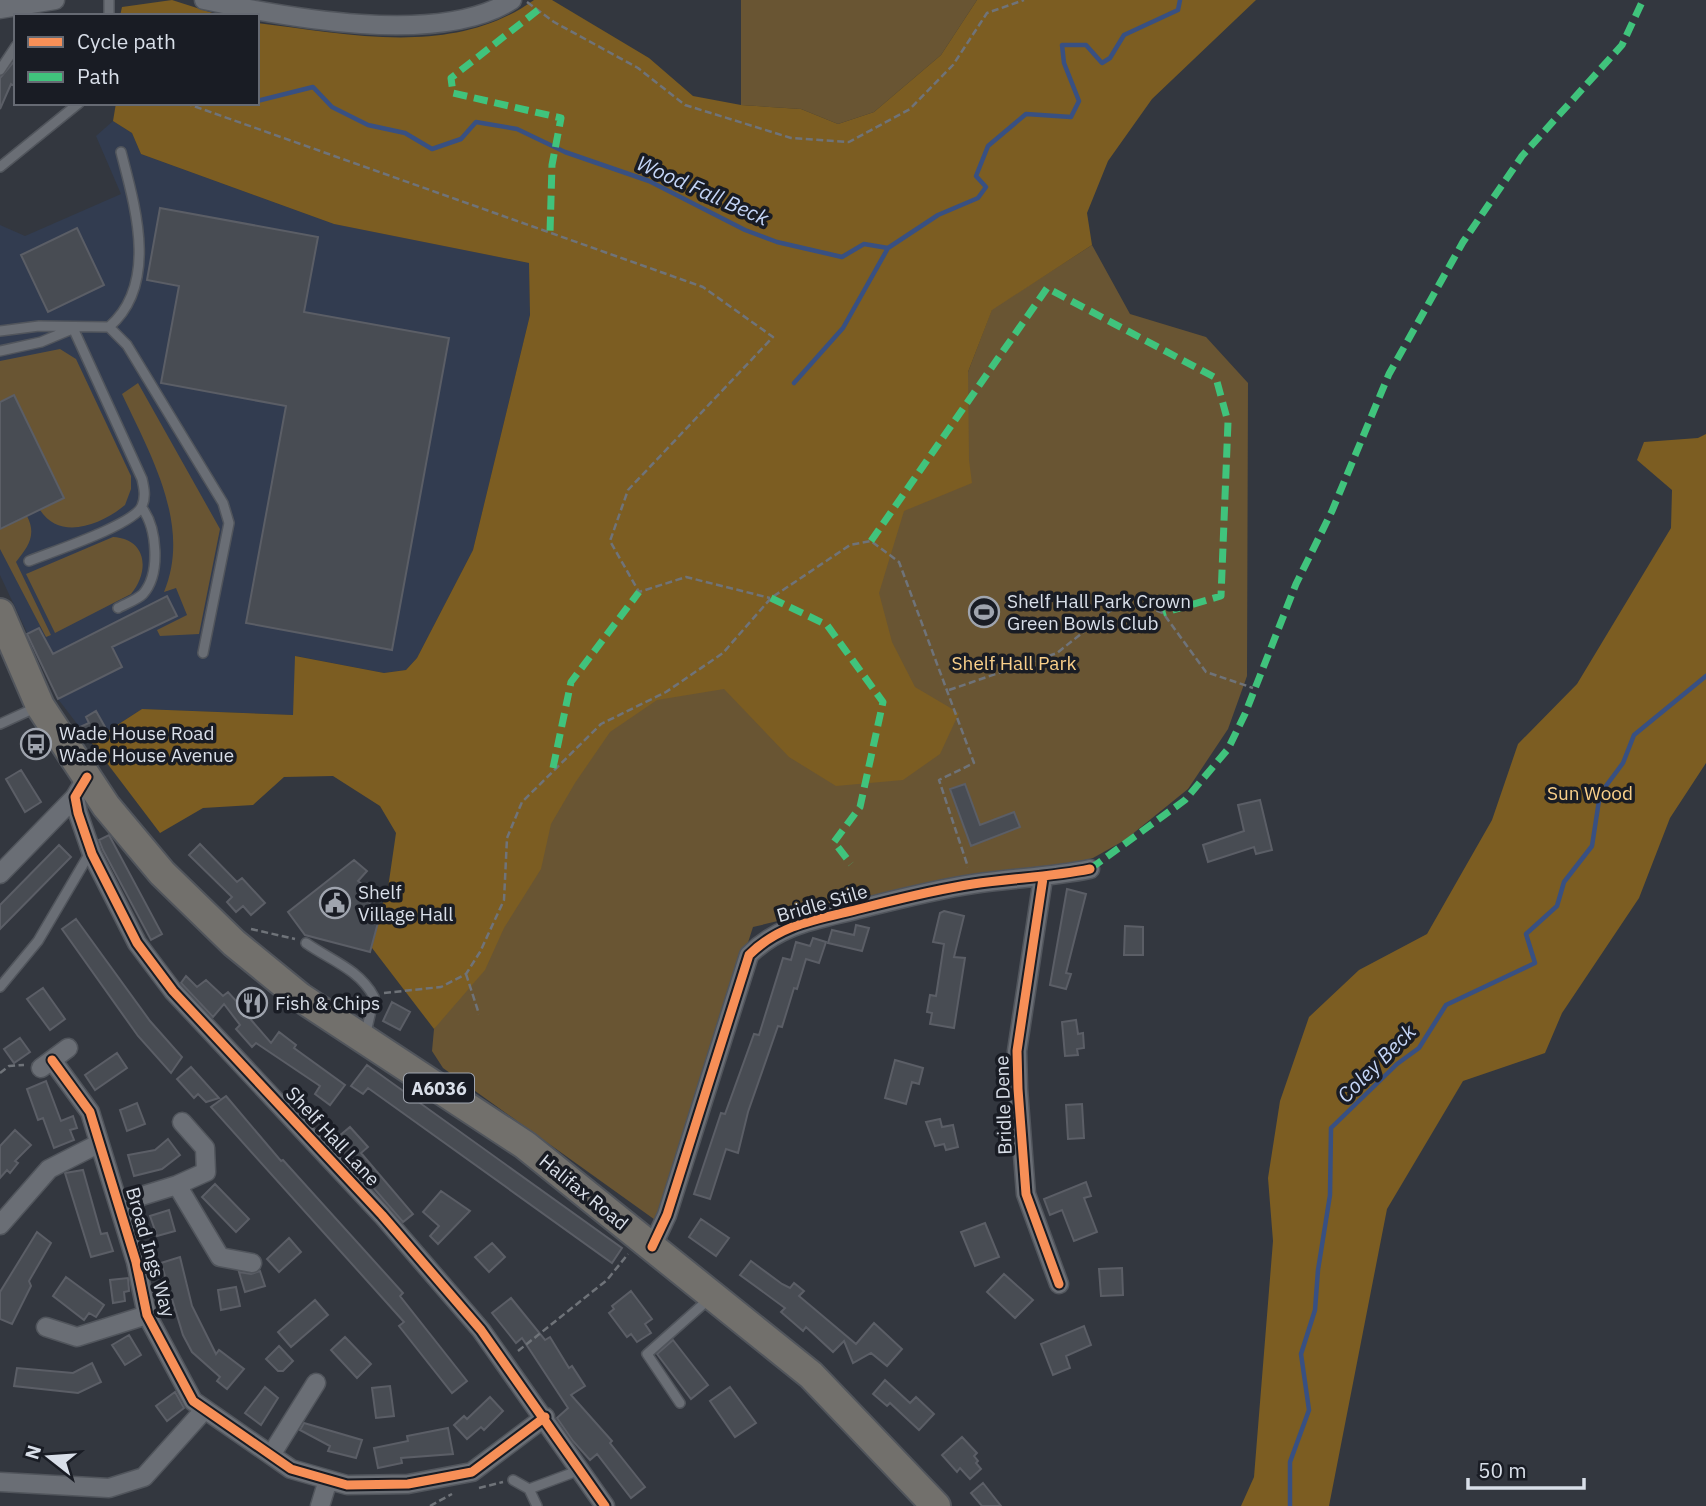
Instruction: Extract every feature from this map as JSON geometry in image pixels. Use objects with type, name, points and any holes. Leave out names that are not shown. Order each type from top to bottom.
[{"type":"highway","name":"A6036","points":[[0,613],[40,706],[81,787],[106,806],[162,873],[229,938]]},
{"type":"highway","name":"Halifax Road","points":[[229,938],[300,997],[525,1145],[713,1296],[811,1375],[936,1506]]},
{"type":"street","points":[[204,0],[281,17],[379,24],[458,20],[501,7],[512,0]]},
{"type":"street","points":[[0,9],[45,6]]},
{"type":"street","points":[[0,874],[81,787]]},
{"type":"street","name":"Shelf Hall Lane","points":[[81,787],[91,851],[136,943],[173,991],[382,1215],[481,1329],[545,1417],[604,1506]]},
{"type":"street","name":"Bridle Stile","points":[[647,1243],[667,1215],[749,955],[764,940],[791,926],[973,884],[1043,878],[1090,869]]},
{"type":"street","name":"Bridle Dene","points":[[1043,878],[1017,1051],[1018,1089],[1026,1194],[1059,1284]]},
{"type":"street","points":[[46,1064],[68,1048]]},
{"type":"street","name":"Broad Ings Way","points":[[46,1064],[90,1112],[119,1203],[147,1315],[193,1401],[291,1469],[347,1485],[408,1485],[472,1472],[545,1417]]},
{"type":"street","points":[[119,1203],[177,1185],[206,1172],[205,1147],[182,1122]]},
{"type":"street","points":[[0,1226],[49,1169],[98,1144]]},
{"type":"street","points":[[177,1185],[220,1257],[252,1263]]},
{"type":"street","points":[[46,1327],[77,1337],[147,1315]]},
{"type":"street","points":[[271,1455],[316,1383]]},
{"type":"street","points":[[0,1482],[108,1488],[144,1477],[205,1409]]},
{"type":"street","points":[[320,1506],[328,1480]]},
{"type":"lane","points":[[0,70],[14,49]]},
{"type":"lane","points":[[0,167],[77,105]]},
{"type":"lane","points":[[0,331],[39,326],[109,327],[120,318],[128,301],[141,242],[138,214],[121,152]]},
{"type":"lane","points":[[109,327],[127,345],[223,503],[229,523],[203,653]]},
{"type":"lane","points":[[0,351],[41,342],[73,328]]},
{"type":"lane","points":[[29,561],[128,520],[142,508],[145,492],[142,479],[73,328]]},
{"type":"lane","points":[[118,608],[143,593],[154,570],[149,517],[142,508]]},
{"type":"lane","points":[[0,724],[40,706]]},
{"type":"lane","points":[[0,987],[38,941],[91,851]]},
{"type":"lane","points":[[306,943],[354,971],[367,983],[374,997],[364,1039]]},
{"type":"lane","points":[[680,1404],[648,1354],[713,1296]]},
{"type":"lane","points":[[529,1489],[580,1470]]},
{"type":"lane","points":[[513,1479],[529,1489],[537,1506]]},
{"type":"path","points":[[524,0],[554,22],[638,68],[685,105],[791,138],[849,142],[910,109],[953,65],[986,13],[1024,0]]},
{"type":"path","points":[[191,105],[703,287],[773,337],[628,490],[610,541],[639,592],[686,577],[771,598]]},
{"type":"path","points":[[374,997],[392,990],[441,987],[466,974],[480,952],[504,900],[507,838],[522,802],[601,723],[666,692],[723,653],[771,598],[850,545],[871,541],[900,562],[974,763],[939,780],[973,884]]},
{"type":"path","points":[[948,690],[1057,653],[1115,607],[1139,604],[1163,613],[1206,672],[1253,688]]},
{"type":"path","points":[[229,938],[240,928],[257,929],[284,934],[306,943]]},
{"type":"path","points":[[466,974],[479,1014]]},
{"type":"path","points":[[0,1073],[9,1066],[46,1064]]},
{"type":"path","points":[[505,1362],[607,1280],[647,1243]]},
{"type":"shaded area","points":[[113,121],[132,133],[141,154],[334,224],[529,263],[530,315],[473,550],[417,658],[406,670],[384,673],[296,656],[293,715],[142,709],[91,742],[58,699],[0,575],[0,225],[25,236],[121,194],[96,136]]},
{"type":"green space","points":[[172,0],[216,14],[120,14],[122,7]]},
{"type":"green space","points":[[534,0],[552,0],[649,58],[693,96],[741,105],[801,109],[838,124],[874,112],[941,55],[977,0],[1256,0],[1152,99],[1108,161],[1087,213],[1092,245],[992,310],[968,372],[969,460],[972,483],[904,511],[879,593],[892,642],[915,687],[959,713],[940,754],[903,780],[836,786],[789,757],[724,689],[657,700],[610,732],[575,783],[551,824],[541,869],[504,928],[485,970],[434,1029],[369,944],[388,888],[396,833],[380,806],[333,776],[284,777],[253,805],[203,808],[160,833],[91,742],[142,709],[293,715],[295,656],[384,673],[406,670],[417,658],[473,550],[530,315],[529,263],[334,224],[141,154],[132,133],[113,121],[116,105],[259,105],[259,23],[364,36],[400,37],[435,36],[469,30],[503,18]]},
{"type":"green space","points":[[741,0],[977,0],[941,55],[874,112],[838,124],[801,109],[741,105]]},
{"type":"green space","name":"Shelf Hall Park","points":[[1092,245],[1130,314],[1206,337],[1248,383],[1247,676],[1228,729],[1188,789],[1125,840],[1093,858],[1047,869],[980,873],[753,927],[658,1222],[443,1068],[432,1051],[434,1029],[544,714],[968,460],[968,372],[992,309]]},
{"type":"green space","points":[[60,349],[76,359],[131,476],[131,489],[125,505],[104,519],[81,527],[58,525],[48,520],[40,510],[64,497],[14,395],[0,402],[0,361]]},
{"type":"green space","points":[[138,383],[220,529],[199,634],[160,636],[157,630],[187,615],[176,588],[164,592],[171,567],[173,541],[170,516],[155,465],[122,394]]},
{"type":"green space","name":"Sun Wood","points":[[1706,434],[1706,763],[1670,818],[1639,898],[1562,1013],[1545,1053],[1463,1081],[1387,1209],[1329,1506],[1241,1506],[1254,1477],[1273,1241],[1268,1178],[1280,1101],[1309,1017],[1359,970],[1427,934],[1492,820],[1518,744],[1577,684],[1671,528],[1672,490],[1637,460],[1644,442],[1698,438]]},
{"type":"green space","points":[[27,516],[31,535],[16,562],[51,635],[46,637],[0,549],[0,529]]},
{"type":"green space","points":[[113,537],[124,539],[139,550],[143,566],[137,585],[131,594],[55,633],[26,574]]},
{"type":"building","points":[[14,61],[14,86],[11,84],[0,109],[0,78]]},
{"type":"building","points":[[160,208],[318,237],[304,312],[449,338],[392,650],[246,623],[286,406],[161,383],[179,286],[147,280]]},
{"type":"building","points":[[77,228],[104,285],[48,312],[21,255]]},
{"type":"building","points":[[14,395],[64,498],[0,529],[0,402]]},
{"type":"building","points":[[167,596],[177,616],[112,647],[122,667],[58,699],[27,634],[39,628],[53,654]]},
{"type":"building","points":[[96,711],[105,727],[86,738],[80,727],[89,723],[86,717]]},
{"type":"building","points":[[21,770],[41,802],[25,812],[6,779]]},
{"type":"building","points":[[965,784],[980,825],[1014,812],[1020,827],[971,846],[950,789]]},
{"type":"building","points":[[1260,800],[1272,850],[1256,854],[1254,847],[1208,862],[1203,845],[1244,831],[1238,805]]},
{"type":"building","points":[[109,835],[162,934],[151,940],[99,840]]},
{"type":"building","points":[[200,844],[237,882],[242,878],[265,903],[251,915],[243,906],[236,912],[227,902],[232,897],[189,855]]},
{"type":"building","points":[[59,845],[71,857],[0,929],[0,905]]},
{"type":"building","name":"Shelf Village Hall","points":[[354,860],[367,871],[358,881],[373,893],[367,916],[379,919],[370,952],[305,935],[288,912]]},
{"type":"building","points":[[1067,889],[1086,894],[1066,973],[1071,974],[1066,989],[1050,985]]},
{"type":"building","points":[[944,911],[964,916],[954,957],[965,958],[954,1028],[930,1024],[932,1013],[927,1012],[930,995],[936,996],[944,944],[933,942],[940,913]]},
{"type":"building","points":[[76,919],[150,1021],[182,1057],[171,1073],[138,1036],[62,929]]},
{"type":"building","points":[[856,925],[869,928],[862,951],[828,943],[832,930],[854,935]]},
{"type":"building","points":[[1125,926],[1143,927],[1143,955],[1124,955]]},
{"type":"building","points":[[813,938],[826,942],[819,963],[806,959],[782,1027],[778,1026],[748,1112],[738,1153],[726,1149],[710,1199],[694,1194],[721,1113],[725,1114],[754,1034],[759,1035],[783,958],[791,960],[796,942],[810,946]]},
{"type":"building","points":[[186,976],[197,987],[206,980],[223,996],[228,992],[237,1002],[259,992],[264,1005],[246,1014],[271,1043],[279,1032],[296,1045],[294,1048],[345,1085],[330,1105],[315,1094],[320,1086],[256,1043],[252,1047],[236,1029],[240,1025],[224,1004],[213,1017],[181,983]]},
{"type":"building","points":[[43,988],[65,1019],[50,1030],[27,999]]},
{"type":"building","points":[[392,1002],[410,1012],[400,1030],[383,1021]]},
{"type":"building","points":[[1076,1020],[1078,1034],[1083,1033],[1084,1048],[1077,1049],[1078,1055],[1065,1056],[1062,1022]]},
{"type":"building","points":[[20,1038],[30,1052],[14,1063],[4,1049]]},
{"type":"building","points":[[117,1053],[127,1068],[95,1090],[85,1075]]},
{"type":"building","points":[[895,1060],[923,1068],[919,1084],[912,1082],[906,1104],[885,1098]]},
{"type":"building","points":[[367,1065],[622,1248],[612,1263],[368,1088],[363,1094],[351,1086]]},
{"type":"building","points":[[191,1067],[219,1098],[206,1102],[198,1094],[194,1098],[177,1079]]},
{"type":"building","points":[[46,1081],[61,1121],[73,1116],[77,1128],[70,1130],[74,1140],[54,1148],[43,1118],[38,1120],[27,1089]]},
{"type":"building","points":[[226,1096],[281,1161],[283,1160],[403,1293],[400,1296],[467,1381],[452,1393],[399,1326],[404,1322],[211,1107]]},
{"type":"building","points":[[137,1103],[145,1124],[127,1131],[120,1110]]},
{"type":"building","points":[[1082,1104],[1084,1138],[1068,1139],[1066,1105]]},
{"type":"building","points":[[940,1119],[942,1127],[953,1125],[958,1147],[946,1150],[944,1144],[935,1146],[926,1122]]},
{"type":"building","points":[[350,1127],[368,1147],[361,1153],[413,1214],[403,1222],[333,1141]]},
{"type":"building","points":[[15,1130],[31,1145],[15,1161],[18,1163],[10,1173],[7,1170],[0,1178],[0,1146]]},
{"type":"building","points":[[168,1139],[180,1155],[162,1169],[134,1176],[128,1155],[155,1150]]},
{"type":"building","points":[[83,1170],[101,1234],[107,1233],[113,1251],[91,1257],[65,1173]]},
{"type":"building","points":[[1086,1182],[1091,1196],[1084,1198],[1097,1232],[1074,1241],[1062,1210],[1050,1215],[1044,1199]]},
{"type":"building","points":[[215,1184],[249,1219],[236,1232],[202,1197]]},
{"type":"building","points":[[441,1191],[470,1211],[438,1244],[430,1236],[439,1226],[423,1212]]},
{"type":"building","points":[[169,1210],[175,1231],[157,1236],[150,1216]]},
{"type":"building","points":[[701,1219],[729,1238],[716,1256],[689,1237]]},
{"type":"building","points":[[985,1223],[999,1257],[975,1266],[961,1232]]},
{"type":"building","points":[[37,1232],[51,1243],[29,1281],[31,1286],[12,1324],[0,1319],[0,1292]]},
{"type":"building","points":[[289,1238],[301,1252],[279,1272],[267,1259]]},
{"type":"building","points":[[492,1243],[505,1257],[489,1272],[475,1257]]},
{"type":"building","points":[[180,1257],[192,1306],[216,1354],[219,1350],[244,1369],[227,1389],[217,1381],[220,1377],[192,1352],[183,1335],[161,1263]]},
{"type":"building","points":[[751,1261],[782,1284],[790,1288],[794,1283],[804,1291],[799,1296],[856,1344],[874,1323],[902,1349],[887,1366],[871,1353],[853,1363],[844,1341],[833,1352],[806,1327],[803,1331],[781,1312],[785,1308],[740,1275]]},
{"type":"building","points":[[1122,1268],[1123,1295],[1101,1296],[1099,1269]]},
{"type":"building","points":[[260,1271],[265,1286],[245,1292],[239,1272],[251,1274]]},
{"type":"building","points":[[1004,1274],[1033,1300],[1015,1318],[987,1292]]},
{"type":"building","points":[[66,1277],[104,1305],[96,1317],[89,1313],[84,1320],[53,1296]]},
{"type":"building","points":[[128,1278],[129,1291],[124,1292],[125,1301],[113,1303],[110,1280]]},
{"type":"building","points":[[236,1287],[240,1306],[221,1310],[218,1290]]},
{"type":"building","points":[[631,1291],[652,1319],[645,1324],[651,1333],[637,1342],[631,1334],[627,1337],[609,1313],[614,1309],[612,1306]]},
{"type":"building","points":[[511,1298],[545,1340],[550,1337],[569,1368],[572,1366],[585,1386],[571,1395],[612,1441],[610,1443],[645,1487],[631,1498],[597,1454],[590,1460],[573,1441],[557,1418],[568,1408],[522,1338],[516,1343],[492,1313]]},
{"type":"building","points":[[315,1300],[328,1315],[291,1347],[278,1332]]},
{"type":"building","points":[[1084,1326],[1091,1345],[1066,1356],[1070,1368],[1053,1375],[1041,1344]]},
{"type":"building","points":[[129,1335],[141,1355],[125,1365],[112,1345]]},
{"type":"building","points":[[345,1337],[371,1364],[357,1378],[331,1350]]},
{"type":"building","points":[[673,1340],[708,1385],[691,1399],[657,1354]]},
{"type":"building","points":[[279,1346],[293,1361],[283,1371],[278,1371],[266,1359]]},
{"type":"building","points":[[92,1363],[101,1382],[78,1393],[14,1386],[17,1368],[73,1373]]},
{"type":"building","points":[[885,1380],[910,1403],[916,1397],[934,1414],[919,1430],[890,1403],[887,1406],[873,1394]]},
{"type":"building","points":[[390,1386],[394,1416],[376,1418],[372,1388]]},
{"type":"building","points":[[265,1387],[278,1398],[261,1425],[245,1413]]},
{"type":"building","points":[[730,1387],[756,1423],[735,1437],[710,1401]]},
{"type":"building","points":[[175,1392],[184,1408],[167,1421],[156,1406]]},
{"type":"building","points":[[490,1397],[503,1411],[484,1430],[481,1427],[467,1439],[454,1425],[464,1416],[467,1419]]},
{"type":"building","points":[[304,1423],[362,1440],[356,1458],[328,1451],[330,1446],[300,1430]]},
{"type":"building","points":[[448,1428],[453,1454],[401,1458],[402,1463],[378,1468],[374,1448],[408,1441],[407,1436]]},
{"type":"building","points":[[962,1437],[977,1453],[974,1456],[981,1469],[970,1479],[960,1468],[957,1472],[942,1455]]},
{"type":"building","points":[[983,1483],[1001,1506],[982,1506],[971,1493]]},
{"type":"waterway","name":"Wood Fall Beck","points":[[259,100],[313,87],[332,107],[368,125],[405,133],[432,149],[461,139],[476,122],[517,129],[565,152],[649,181],[745,230],[777,242],[842,257],[864,244],[888,248],[938,215],[978,198],[986,187],[976,176],[988,146],[1026,114],[1071,117],[1079,101],[1064,63],[1062,45],[1086,45],[1102,63],[1110,58],[1124,35],[1178,10],[1180,0]]},
{"type":"waterway","points":[[794,383],[843,328],[888,248]]},
{"type":"waterway","name":"Coley Beck","points":[[1290,1506],[1290,1462],[1309,1410],[1301,1354],[1315,1310],[1318,1270],[1330,1195],[1331,1128],[1397,1064],[1419,1048],[1446,1005],[1535,963],[1526,934],[1557,906],[1564,882],[1592,846],[1600,794],[1623,763],[1634,735],[1706,676]]},
{"type":"marked path","points":[[1090,869],[1185,800],[1228,749],[1245,714],[1296,584],[1332,511],[1389,374],[1463,242],[1522,156],[1622,45],[1643,0]]},
{"type":"marked path","points":[[538,10],[451,78],[453,93],[561,118],[552,165],[550,233]]},
{"type":"marked path","points":[[871,541],[1047,288],[1216,378],[1228,422],[1221,596],[1163,613]]},
{"type":"marked path","points":[[553,768],[571,682],[639,592]]},
{"type":"marked path","points":[[771,598],[827,625],[883,702],[860,807],[834,842],[851,864]]},
{"type":"cycle path","points":[[87,777],[75,797],[78,813],[92,854],[137,943],[173,991],[382,1215],[481,1330],[605,1506]]},
{"type":"cycle path","points":[[652,1247],[667,1215],[749,955],[760,945],[784,931],[810,921],[942,889],[1090,869]]},
{"type":"cycle path","points":[[1043,878],[1017,1051],[1018,1089],[1026,1194],[1059,1284]]},
{"type":"cycle path","points":[[52,1060],[90,1112],[136,1262],[147,1315],[193,1401],[291,1469],[347,1485],[408,1484],[472,1472],[545,1417]]},
{"type":"place","name":"Shelf Hall Park Crown Green Bowls Club","points":[[984,612]]},
{"type":"place","name":"Wade House Road Wade House Avenue","points":[[36,744]]},
{"type":"place","name":"Shelf Village Hall","points":[[335,903]]},
{"type":"place","name":"Fish & Chips","points":[[252,1003]]}]
